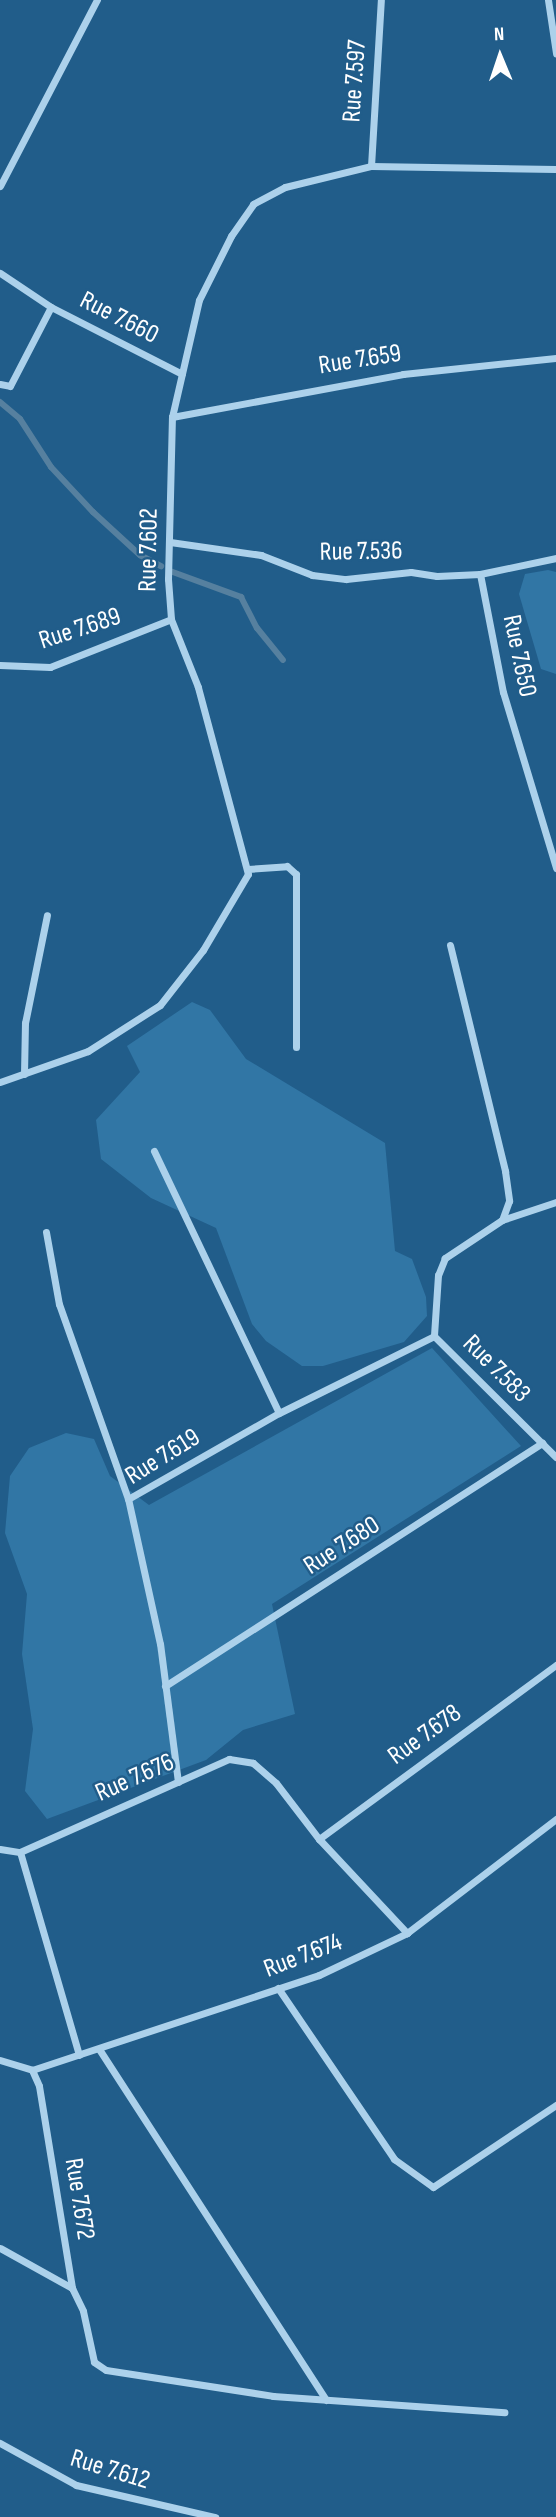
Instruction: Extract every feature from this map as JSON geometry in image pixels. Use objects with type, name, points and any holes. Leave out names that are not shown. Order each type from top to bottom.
[{"type":"street","points":[[0,186],[97,0]]},
{"type":"street","name":"Rue 7.597","points":[[370,166],[382,0]]},
{"type":"street","points":[[548,0],[556,53]]},
{"type":"street","name":"Rue 7.602","points":[[248,869],[198,687],[171,619],[172,417],[199,300],[231,236],[253,204],[285,187],[370,166],[556,169]]},
{"type":"street","points":[[0,273],[51,307]]},
{"type":"street","name":"Rue 7.660","points":[[0,384],[10,386],[51,307],[182,374]]},
{"type":"street","name":"Rue 7.659","points":[[172,417],[403,374],[556,358]]},
{"type":"street","name":"Rue 7.536","points":[[170,542],[261,555],[323,576],[480,573],[556,558]]},
{"type":"street","name":"Rue 7.650","points":[[480,573],[503,692],[556,868]]},
{"type":"street","name":"Rue 7.689","points":[[0,665],[50,667],[171,619]]},
{"type":"street","points":[[0,1082],[88,1051],[160,1005],[203,950],[248,869],[287,866],[296,874],[296,1047]]},
{"type":"street","points":[[24,1074],[25,1023],[47,915]]},
{"type":"street","points":[[450,945],[505,1171],[509,1201],[502,1220]]},
{"type":"street","points":[[154,1151],[279,1413]]},
{"type":"street","name":"Rue 7.583","points":[[556,1202],[502,1220],[445,1258],[438,1275],[434,1336],[556,1457]]},
{"type":"street","points":[[46,1232],[60,1304],[128,1499]]},
{"type":"street","name":"Rue 7.619","points":[[178,1782],[147,1571],[128,1499],[279,1413],[434,1336]]},
{"type":"street","name":"Rue 7.680","points":[[165,1686],[542,1443]]},
{"type":"street","name":"Rue 7.678","points":[[319,1839],[556,1664]]},
{"type":"street","name":"Rue 7.676","points":[[20,1852],[229,1759],[253,1763],[275,1783],[319,1839],[407,1933]]},
{"type":"street","name":"Rue 7.674","points":[[32,2070],[319,1975],[407,1933],[556,1819]]},
{"type":"street","points":[[0,1849],[20,1852],[79,2055]]},
{"type":"street","points":[[278,1989],[394,2159],[433,2187],[556,2105]]},
{"type":"street","points":[[99,2049],[326,2400]]},
{"type":"street","points":[[0,2060],[32,2070]]},
{"type":"street","name":"Rue 7.672","points":[[32,2070],[42,2094],[72,2288],[83,2311],[93,2362],[106,2370],[326,2400],[504,2413]]},
{"type":"street","points":[[0,2248],[72,2288]]},
{"type":"street","name":"Rue 7.612","points":[[0,2443],[76,2485],[215,2517]]},
{"type":"shaded area","points":[[548,570],[556,572],[556,674],[541,669],[519,594],[525,574]]},
{"type":"shaded area","points":[[192,1002],[210,1010],[246,1059],[385,1143],[395,1251],[412,1259],[426,1297],[427,1316],[404,1342],[323,1366],[302,1366],[266,1341],[252,1324],[216,1228],[151,1198],[101,1159],[96,1120],[140,1072],[127,1046]]},
{"type":"shaded area","points":[[432,1348],[521,1446],[272,1604],[295,1714],[243,1730],[206,1760],[47,1819],[25,1791],[33,1729],[22,1654],[27,1594],[5,1533],[10,1476],[29,1448],[66,1433],[94,1439],[110,1476],[149,1505]]},
{"type":"waterway","points":[[0,402],[20,419],[51,467],[93,512],[140,555],[161,566]]},
{"type":"waterway","points":[[170,571],[241,597],[257,628],[283,660]]}]
